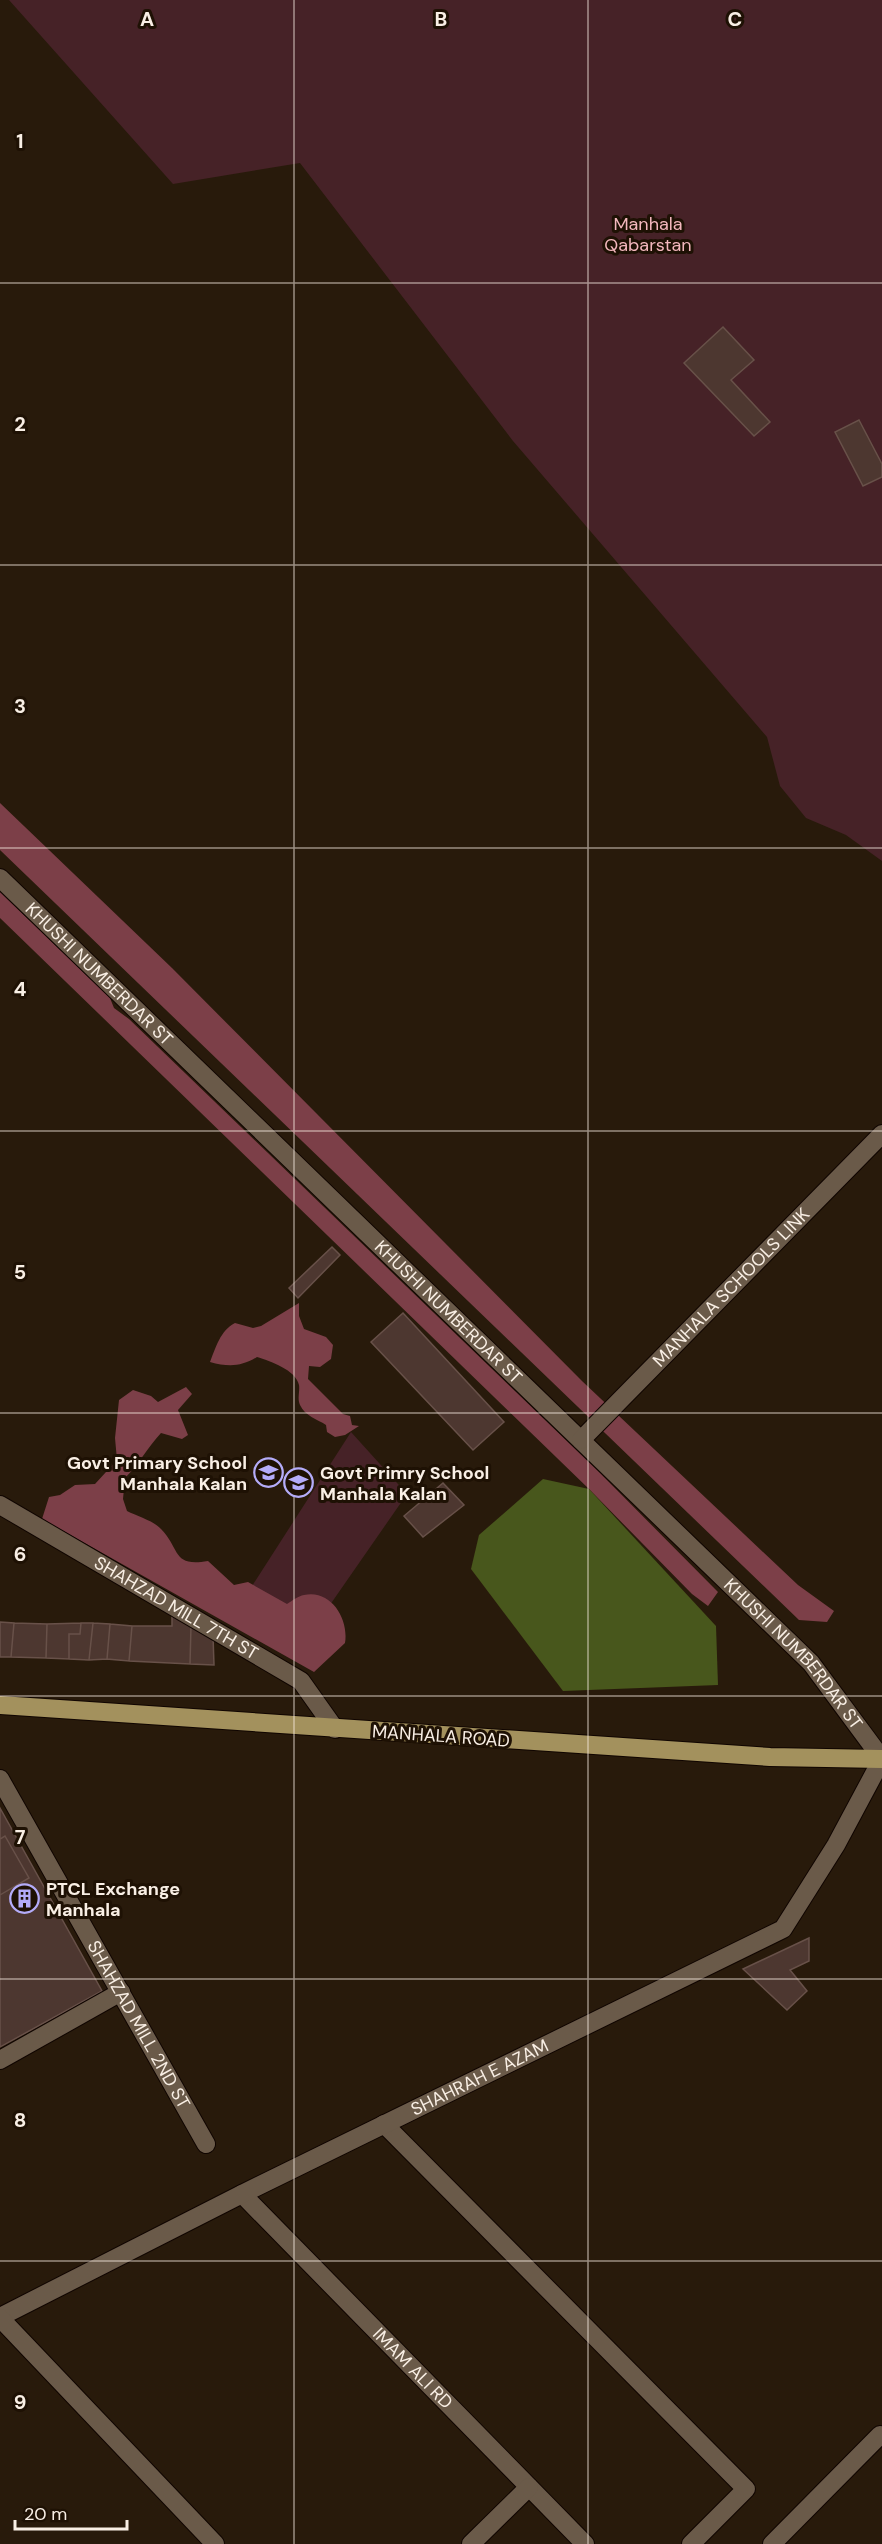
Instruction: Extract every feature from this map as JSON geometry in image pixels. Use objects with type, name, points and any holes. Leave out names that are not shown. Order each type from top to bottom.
[{"type":"main road","name":"MANHALA ROAD","points":[[0,1705],[770,1757],[882,1759]]},
{"type":"street","name":"KHUSHI NUMBERDAR ST","points":[[0,878],[811,1663],[882,1759]]},
{"type":"street","name":"MANHALA SCHOOLS LINK","points":[[581,1440],[882,1134]]},
{"type":"street","name":"SHAHZAD MILL 7TH ST","points":[[0,1505],[301,1681],[335,1729]]},
{"type":"street","name":"SHAHRAH E AZAM","points":[[0,2317],[242,2194],[783,1929],[836,1845],[882,1759]]},
{"type":"street","name":"SHAHZAD MILL 2ND ST","points":[[0,1779],[206,2144]]},
{"type":"street","points":[[0,2061],[121,1992]]},
{"type":"street","points":[[384,2124],[746,2490],[691,2544]]},
{"type":"street","name":"IMAM ALI RD","points":[[242,2194],[585,2544]]},
{"type":"street","points":[[0,2317],[215,2544]]},
{"type":"street","points":[[772,2544],[880,2434]]},
{"type":"street","points":[[471,2544],[529,2487]]},
{"type":"green space","name":"Manhala Qabarstan","points":[[9,0],[882,0],[882,861],[846,835],[806,818],[780,786],[767,737],[513,441],[300,163],[173,184]]},
{"type":"green space","points":[[351,1432],[407,1494],[307,1638],[243,1600]]},
{"type":"shaded area","points":[[0,803],[172,968],[582,1381],[798,1585],[834,1611],[827,1622],[799,1620],[0,850]]},
{"type":"shaded area","points":[[0,892],[110,998],[114,1008],[129,1019],[600,1473],[718,1592],[708,1606],[692,1594],[589,1489],[0,918]]},
{"type":"shaded area","points":[[299,1303],[299,1316],[304,1329],[326,1337],[333,1345],[331,1359],[320,1367],[309,1366],[308,1379],[343,1414],[350,1416],[352,1425],[359,1426],[345,1435],[335,1437],[327,1432],[326,1425],[302,1409],[299,1403],[297,1380],[282,1367],[257,1357],[234,1365],[210,1362],[219,1340],[230,1326],[235,1323],[253,1328],[261,1326]]},
{"type":"shaded area","points":[[186,1387],[192,1394],[178,1410],[188,1435],[182,1439],[161,1433],[156,1439],[125,1478],[123,1499],[127,1511],[158,1526],[183,1559],[196,1562],[208,1561],[234,1585],[248,1582],[287,1604],[297,1597],[314,1594],[330,1601],[341,1616],[345,1643],[314,1672],[42,1519],[49,1497],[60,1495],[75,1485],[95,1484],[117,1460],[115,1438],[119,1400],[133,1390],[151,1396],[158,1402]]},
{"type":"shaded area","points":[[543,1479],[589,1489],[716,1626],[718,1685],[563,1691],[471,1569],[479,1535]]},
{"type":"building","points":[[723,327],[754,360],[731,380],[770,422],[754,436],[684,363]]},
{"type":"building","points":[[859,420],[882,464],[882,477],[863,486],[835,432]]},
{"type":"building","points":[[332,1247],[340,1255],[298,1298],[289,1288]]},
{"type":"building","points":[[403,1313],[504,1422],[473,1450],[371,1342]]},
{"type":"building","points":[[443,1483],[464,1505],[423,1537],[404,1516]]},
{"type":"building","points":[[172,1615],[191,1626],[190,1664],[129,1661],[132,1626],[172,1626]]},
{"type":"building","points":[[0,1622],[14,1623],[11,1657],[0,1657]]},
{"type":"building","points":[[14,1623],[47,1624],[46,1658],[11,1657]]},
{"type":"building","points":[[81,1623],[80,1634],[69,1634],[69,1659],[46,1658],[47,1624]]},
{"type":"building","points":[[81,1623],[93,1623],[89,1660],[69,1659],[69,1634],[80,1634]]},
{"type":"building","points":[[93,1623],[110,1624],[107,1659],[89,1660]]},
{"type":"building","points":[[110,1624],[132,1626],[129,1661],[107,1659]]},
{"type":"building","points":[[191,1626],[213,1636],[214,1665],[190,1664]]},
{"type":"building","name":"PTCL Exchange Manhala","points":[[0,1808],[102,1991],[0,2047]]},
{"type":"building","points":[[5,1836],[29,1878],[0,1895],[0,1839]]},
{"type":"building","points":[[809,1938],[809,1961],[790,1970],[807,1991],[787,2010],[743,1969]]},
{"type":"place","name":"Govt Primary School Manhala Kalan","points":[[268,1473]]},
{"type":"place","name":"Govt Primry School Manhala Kalan","points":[[299,1483]]},
{"type":"place","name":"PTCL Exchange Manhala","points":[[25,1899]]}]
